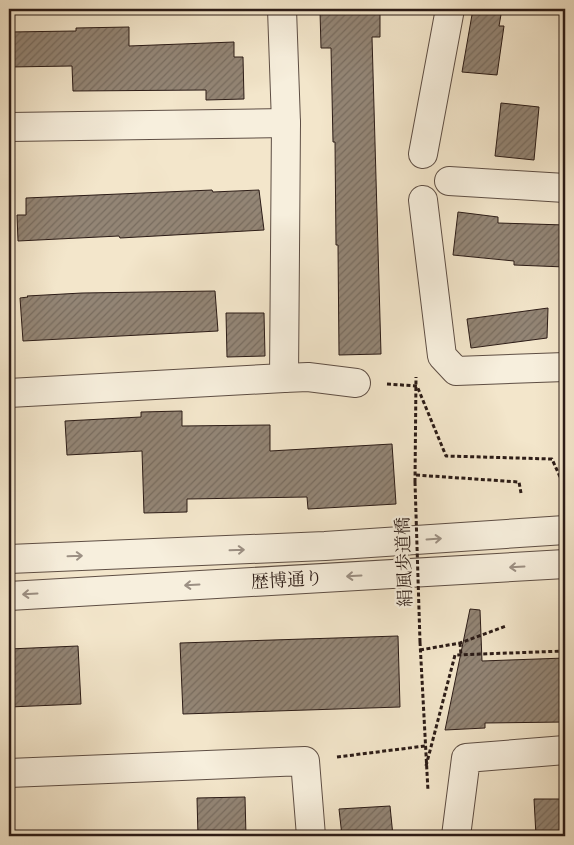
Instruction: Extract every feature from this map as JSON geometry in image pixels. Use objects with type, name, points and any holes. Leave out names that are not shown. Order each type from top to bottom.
[{"type":"street","points":[[282,9],[286,123],[284,378]]},
{"type":"street","points":[[423,154],[450,9]]},
{"type":"street","points":[[9,127],[286,123]]},
{"type":"street","points":[[449,181],[565,188]]},
{"type":"street","points":[[423,200],[442,356],[456,371],[565,367]]},
{"type":"street","points":[[9,393],[308,377],[356,383]]},
{"type":"street","name":"歴博通り","points":[[9,559],[325,546],[565,530]]},
{"type":"street","name":"歴博通り","points":[[9,596],[565,564]]},
{"type":"street","points":[[456,836],[466,758],[565,750]]},
{"type":"street","points":[[9,773],[306,760],[311,836]]},
{"type":"path","name":"絹風歩道橋","points":[[428,798],[420,650],[415,482],[416,367],[442,356]]},
{"type":"path","points":[[417,386],[446,456],[552,459],[565,488]]},
{"type":"path","points":[[416,475],[518,482],[521,493]]},
{"type":"path","points":[[420,650],[460,643],[506,626]]},
{"type":"path","points":[[460,643],[462,654]]},
{"type":"path","points":[[426,766],[455,655],[565,651]]},
{"type":"path","points":[[306,760],[425,746]]},
{"type":"building","points":[[380,9],[380,37],[372,37],[381,354],[339,355],[338,245],[336,245],[335,142],[333,142],[331,48],[321,48],[320,11]]},
{"type":"building","points":[[473,9],[502,9],[499,26],[504,26],[497,75],[462,72]]},
{"type":"building","points":[[129,27],[129,46],[234,42],[234,57],[243,57],[244,99],[206,100],[206,90],[73,91],[72,66],[9,67],[9,32],[76,31],[76,28]]},
{"type":"building","points":[[501,103],[539,107],[534,160],[495,156]]},
{"type":"building","points":[[212,190],[213,192],[259,190],[264,230],[120,238],[119,236],[18,241],[17,215],[26,215],[26,198]]},
{"type":"building","points":[[458,212],[498,217],[498,223],[565,225],[565,267],[514,265],[514,261],[453,255]]},
{"type":"building","points":[[215,291],[218,331],[23,341],[20,298],[27,296],[82,293]]},
{"type":"building","points":[[548,308],[547,338],[471,348],[467,319]]},
{"type":"building","points":[[226,313],[264,313],[265,356],[227,357]]},
{"type":"building","points":[[182,411],[182,426],[270,425],[270,451],[392,444],[396,504],[308,509],[307,497],[187,499],[187,512],[144,513],[142,451],[67,455],[65,421],[141,417],[141,412]]},
{"type":"building","points":[[470,609],[480,610],[482,661],[565,658],[565,722],[485,723],[485,728],[445,730]]},
{"type":"building","points":[[398,636],[400,707],[183,714],[180,643]]},
{"type":"building","points":[[78,646],[81,704],[9,707],[9,649]]},
{"type":"building","points":[[245,797],[246,836],[198,836],[197,798]]},
{"type":"building","points":[[534,799],[565,799],[565,836],[536,836]]},
{"type":"building","points":[[390,806],[393,836],[342,836],[339,809]]}]
